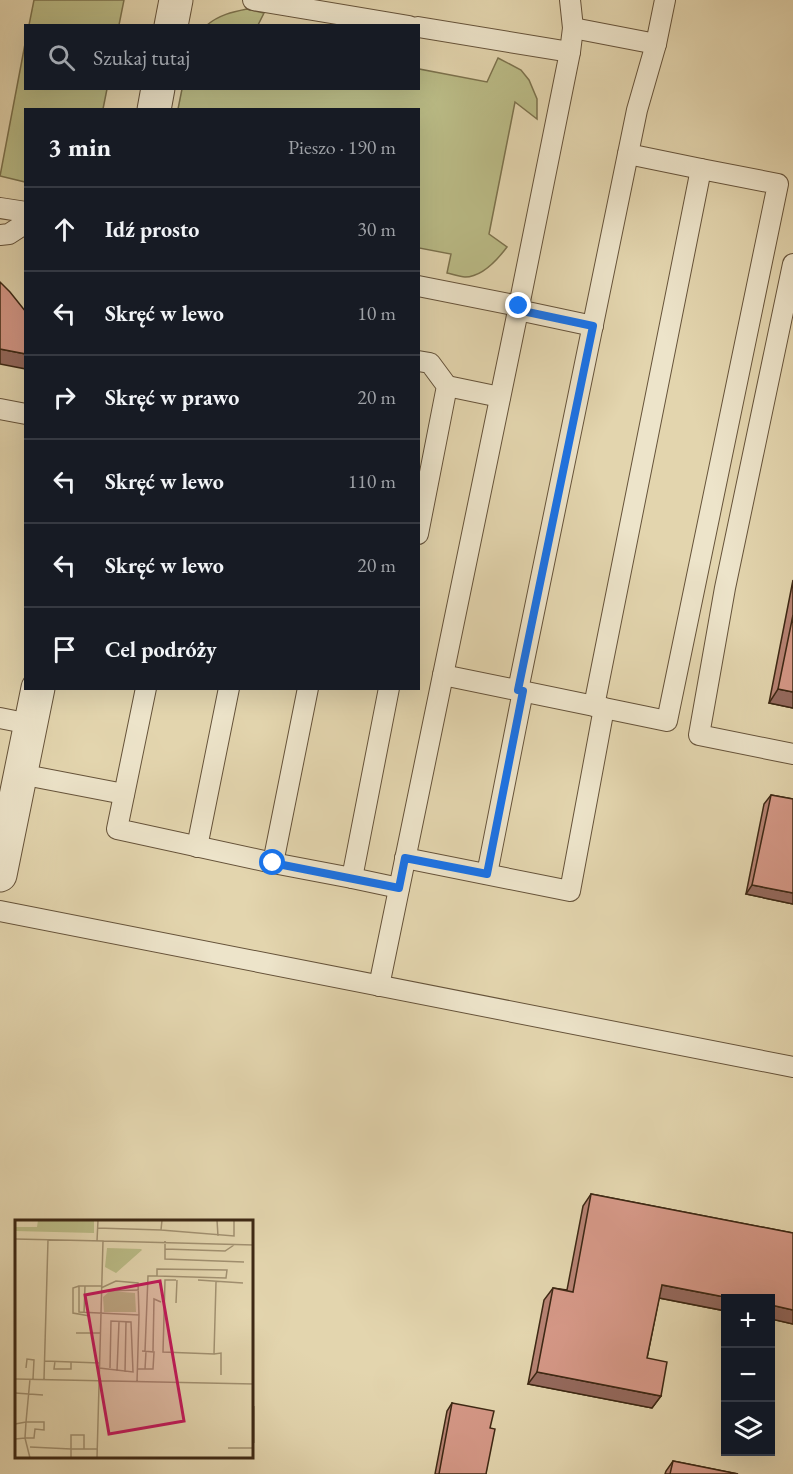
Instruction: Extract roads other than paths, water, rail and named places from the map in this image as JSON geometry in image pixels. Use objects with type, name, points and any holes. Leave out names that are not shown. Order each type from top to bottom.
[{"type":"street","points":[[171,24],[177,0]]},
{"type":"street","points":[[154,108],[158,90]]},
{"type":"street","points":[[0,875],[20,774],[15,721],[37,690]]},
{"type":"lane","points":[[253,0],[397,24]]},
{"type":"lane","points":[[379,986],[570,52],[573,28],[570,0]]},
{"type":"lane","points":[[487,874],[521,691],[628,154],[665,0]]},
{"type":"lane","points":[[420,27],[570,52]]},
{"type":"lane","points":[[573,28],[656,44]]},
{"type":"lane","points":[[443,675],[667,721],[778,184],[628,154]]},
{"type":"lane","points":[[405,858],[570,891],[599,707],[701,169]]},
{"type":"lane","points":[[0,208],[24,212]]},
{"type":"lane","points":[[0,236],[9,234],[24,225]]},
{"type":"lane","points":[[793,264],[725,588],[699,735],[793,754]]},
{"type":"lane","points":[[420,286],[593,326]]},
{"type":"lane","points":[[420,361],[430,363],[447,386],[500,397]]},
{"type":"lane","points":[[420,524],[447,386]]},
{"type":"lane","points":[[0,409],[24,414]]},
{"type":"lane","points":[[146,690],[117,830],[399,888]]},
{"type":"lane","points":[[197,847],[229,690]]},
{"type":"lane","points":[[273,863],[308,690]]},
{"type":"lane","points":[[352,878],[389,690]]},
{"type":"lane","points":[[20,774],[124,794]]},
{"type":"lane","points":[[0,912],[793,1067]]}]
